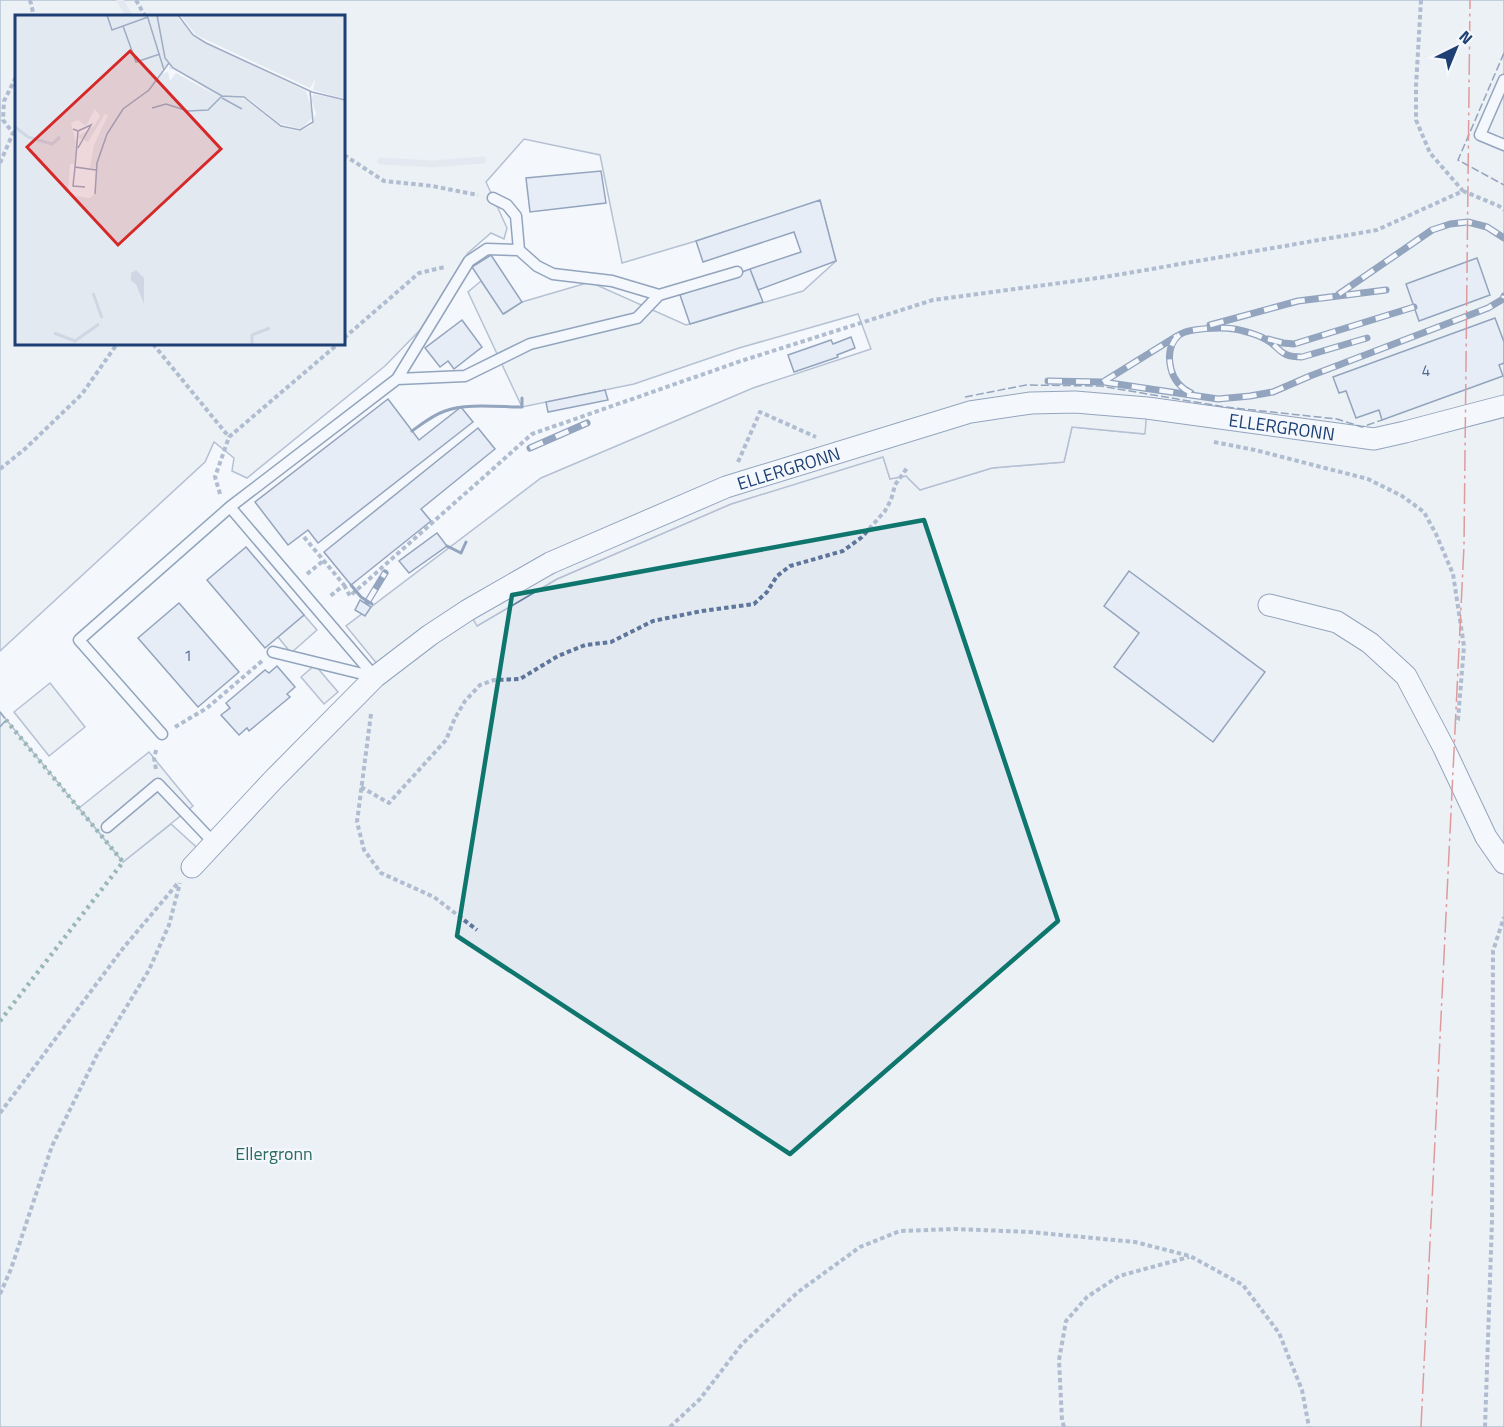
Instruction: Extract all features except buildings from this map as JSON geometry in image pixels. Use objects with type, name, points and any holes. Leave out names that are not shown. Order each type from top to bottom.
[{"type":"street","name":"ELLERGRONN","points":[[192,867],[273,780],[375,677],[430,635],[468,610],[550,563],[726,487],[970,412],[1031,403],[1075,402],[1147,408],[1374,439],[1504,406]]},
{"type":"street","points":[[1269,605],[1337,622],[1370,644],[1406,676],[1444,748],[1486,837],[1504,863]]},
{"type":"lane","points":[[1504,80],[1480,135],[1504,145]]},
{"type":"lane","points":[[493,198],[507,205],[516,216],[519,250]]},
{"type":"lane","points":[[162,734],[79,640],[230,507],[397,379],[469,261],[487,249],[519,250],[537,266],[553,274],[612,281],[659,295]]},
{"type":"lane","points":[[397,379],[465,376],[530,344],[637,318],[659,295],[737,272]]},
{"type":"lane","points":[[230,507],[375,677]]},
{"type":"lane","points":[[273,652],[375,677]]},
{"type":"lane","points":[[107,827],[158,784],[214,843]]},
{"type":"path","points":[[30,0],[34,15]]},
{"type":"path","points":[[136,0],[144,15]]},
{"type":"path","points":[[1421,0],[1416,120],[1430,153],[1463,191],[1504,210]]},
{"type":"path","points":[[0,163],[12,134],[3,120],[4,101],[15,79]]},
{"type":"path","points":[[345,156],[384,181],[432,186],[493,198]]},
{"type":"path","points":[[304,537],[344,585],[350,596],[532,434],[741,361],[933,300],[1105,277],[1377,230],[1463,191]]},
{"type":"path","points":[[345,337],[419,273],[469,261]]},
{"type":"path","points":[[0,469],[26,448],[82,394],[116,345]]},
{"type":"path","points":[[154,345],[229,437]]},
{"type":"path","points":[[230,507],[219,493],[215,477],[229,437],[337,345]]},
{"type":"path","points":[[726,487],[760,412],[845,450]]},
{"type":"path","points":[[1211,441],[1368,479],[1402,496],[1424,512],[1453,574],[1464,646],[1458,720],[1444,748]]},
{"type":"path","points":[[362,787],[389,803],[446,740],[454,718],[465,700],[480,685],[494,680],[520,680],[558,656],[585,645],[611,642],[653,621],[754,604],[767,592],[777,576],[790,566],[843,551],[862,537],[885,511],[895,485],[907,468]]},
{"type":"path","points":[[327,599],[344,585]]},
{"type":"path","points":[[154,758],[162,734],[207,708],[273,652]]},
{"type":"path","points":[[375,677],[357,822],[364,850],[381,873],[434,897],[477,930]]},
{"type":"path","points":[[0,1113],[124,947],[181,880],[169,925],[149,970],[97,1055],[52,1146],[11,1269],[0,1294]]},
{"type":"path","points":[[1485,1427],[1492,1221],[1493,951],[1504,917]]},
{"type":"path","points":[[670,1427],[700,1399],[742,1344],[798,1292],[860,1247],[900,1232],[955,1229],[1030,1232],[1135,1242],[1190,1256],[1243,1285],[1279,1333],[1302,1390],[1310,1427]]},
{"type":"path","points":[[1064,1427],[1059,1360],[1066,1322],[1087,1297],[1119,1276],[1190,1256]]},
{"type":"highlighted area","points":[[924,520],[1058,921],[790,1154],[457,936],[512,595]]},
{"type":"green space","name":"Ellergronn","points":[[0,0],[1504,0],[1504,1427],[0,1427],[0,712],[123,862],[171,824],[204,854],[382,670],[346,626],[541,478],[753,388],[871,349],[858,314],[739,348],[634,384],[522,407],[468,292],[481,281],[504,314],[522,302],[590,282],[686,325],[803,291],[836,261],[820,201],[622,263],[600,155],[524,139],[486,182],[507,228],[504,239],[491,233],[468,253],[420,330],[385,366],[247,478],[232,471],[234,458],[214,442],[205,462],[0,651]],"holes":[[[1031,403],[1144,434],[1072,427],[1064,462],[992,468],[920,490],[906,476],[890,479],[883,456],[731,504],[557,579],[477,626],[550,563]]]},
{"type":"green space","points":[[50,683],[85,727],[49,756],[14,712]]},
{"type":"shaded area","points":[[1147,408],[1145,434],[1072,427],[1064,462],[992,468],[920,490],[906,476],[890,479],[883,457],[731,504],[557,579],[477,626],[468,610],[726,487],[970,412]]},
{"type":"shaded area","points":[[304,615],[317,630],[291,653],[278,637]]},
{"type":"shaded area","points":[[315,665],[338,692],[324,704],[301,677]]},
{"type":"shaded area","points":[[149,752],[193,806],[123,862],[79,808]]},
{"type":"waterway","points":[[120,0],[128,15]]},
{"type":"waterway","points":[[381,161],[432,164],[483,160]]},
{"type":"railway","points":[[1339,294],[1432,230],[1450,224],[1468,222],[1487,227],[1504,238]]},
{"type":"railway","points":[[1210,325],[1298,301],[1386,290]]},
{"type":"railway","points":[[1048,381],[1103,382],[1218,399],[1273,392],[1488,308],[1504,296]]},
{"type":"railway","points":[[1268,339],[1294,344],[1414,307]]},
{"type":"railway","points":[[1191,393],[1176,381],[1170,364],[1171,347],[1183,333],[1222,328],[1237,330],[1262,337],[1284,354],[1294,357],[1302,357],[1367,338]]},
{"type":"railway","points":[[1103,382],[1177,336]]},
{"type":"railway","points":[[530,448],[587,423]]},
{"type":"railway","points":[[368,601],[385,573]]},
{"type":"hedge","points":[[0,1021],[123,862],[6,720]]},
{"type":"fence","points":[[1504,53],[1458,160],[1504,185]]},
{"type":"fence","points":[[965,397],[1026,385],[1100,386],[1225,407],[1337,419],[1362,427],[1382,420]]},
{"type":"fence","points":[[0,712],[6,720],[0,727]]},
{"type":"wall","points":[[412,431],[428,419],[445,411],[472,406],[522,407],[522,398]]},
{"type":"wall","points":[[447,546],[461,553],[466,542]]},
{"type":"wall","points":[[351,585],[361,597],[372,604]]},
{"type":"power","points":[[1421,1427],[1464,546],[1470,0]]}]
